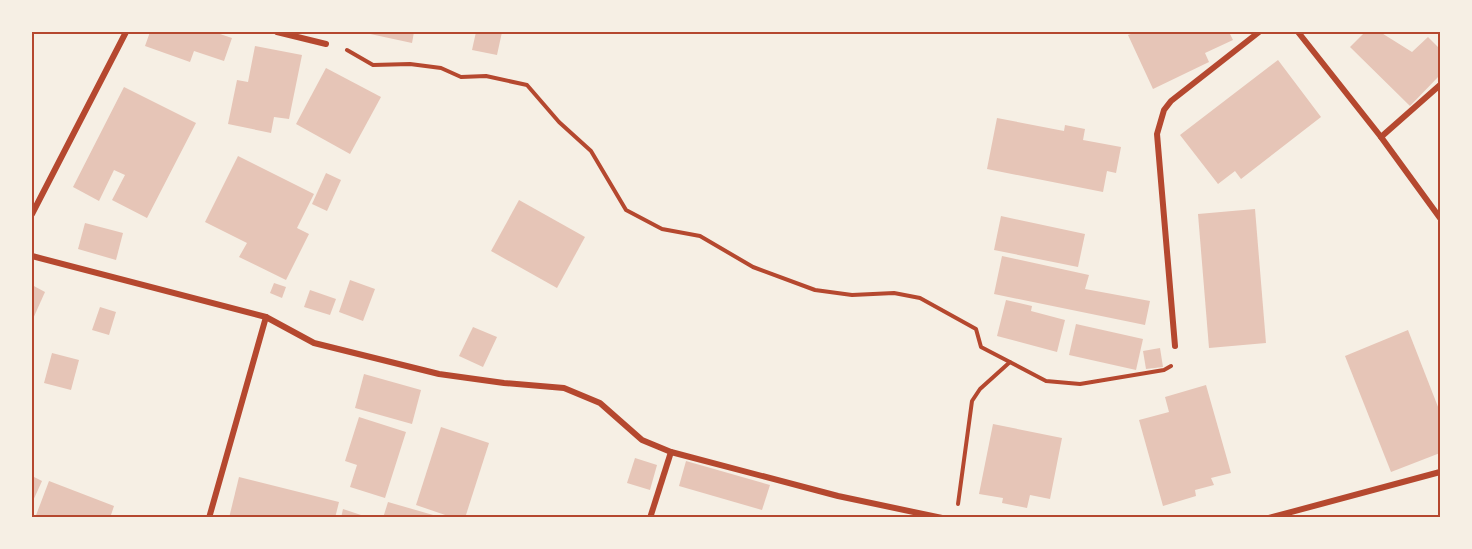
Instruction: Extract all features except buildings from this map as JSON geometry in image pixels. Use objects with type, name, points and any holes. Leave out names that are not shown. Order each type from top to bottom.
[{"type":"street","points":[[32,214],[126,32]]},
{"type":"street","points":[[277,32],[326,44]]},
{"type":"street","points":[[1175,346],[1157,134],[1160,121],[1171,101],[1259,32]]},
{"type":"street","points":[[1298,32],[1381,136],[1440,218]]},
{"type":"street","points":[[1381,136],[1440,84]]},
{"type":"street","points":[[32,255],[266,317],[314,343],[439,374],[564,388],[600,403],[642,440],[671,452],[838,496],[942,518]]},
{"type":"street","points":[[209,518],[266,317]]},
{"type":"street","points":[[650,518],[671,452]]},
{"type":"street","points":[[1269,518],[1440,472]]},
{"type":"path","points":[[326,44],[345,48],[373,65],[430,67],[461,77],[486,76],[527,85],[559,122],[591,151],[626,210],[662,229],[700,236],[753,267],[815,290],[852,295],[894,293],[920,298],[976,329],[981,347],[1046,381],[1080,384],[1164,370],[1173,364],[1175,346]]},
{"type":"path","points":[[957,507],[972,401],[980,389],[1010,362]]}]
